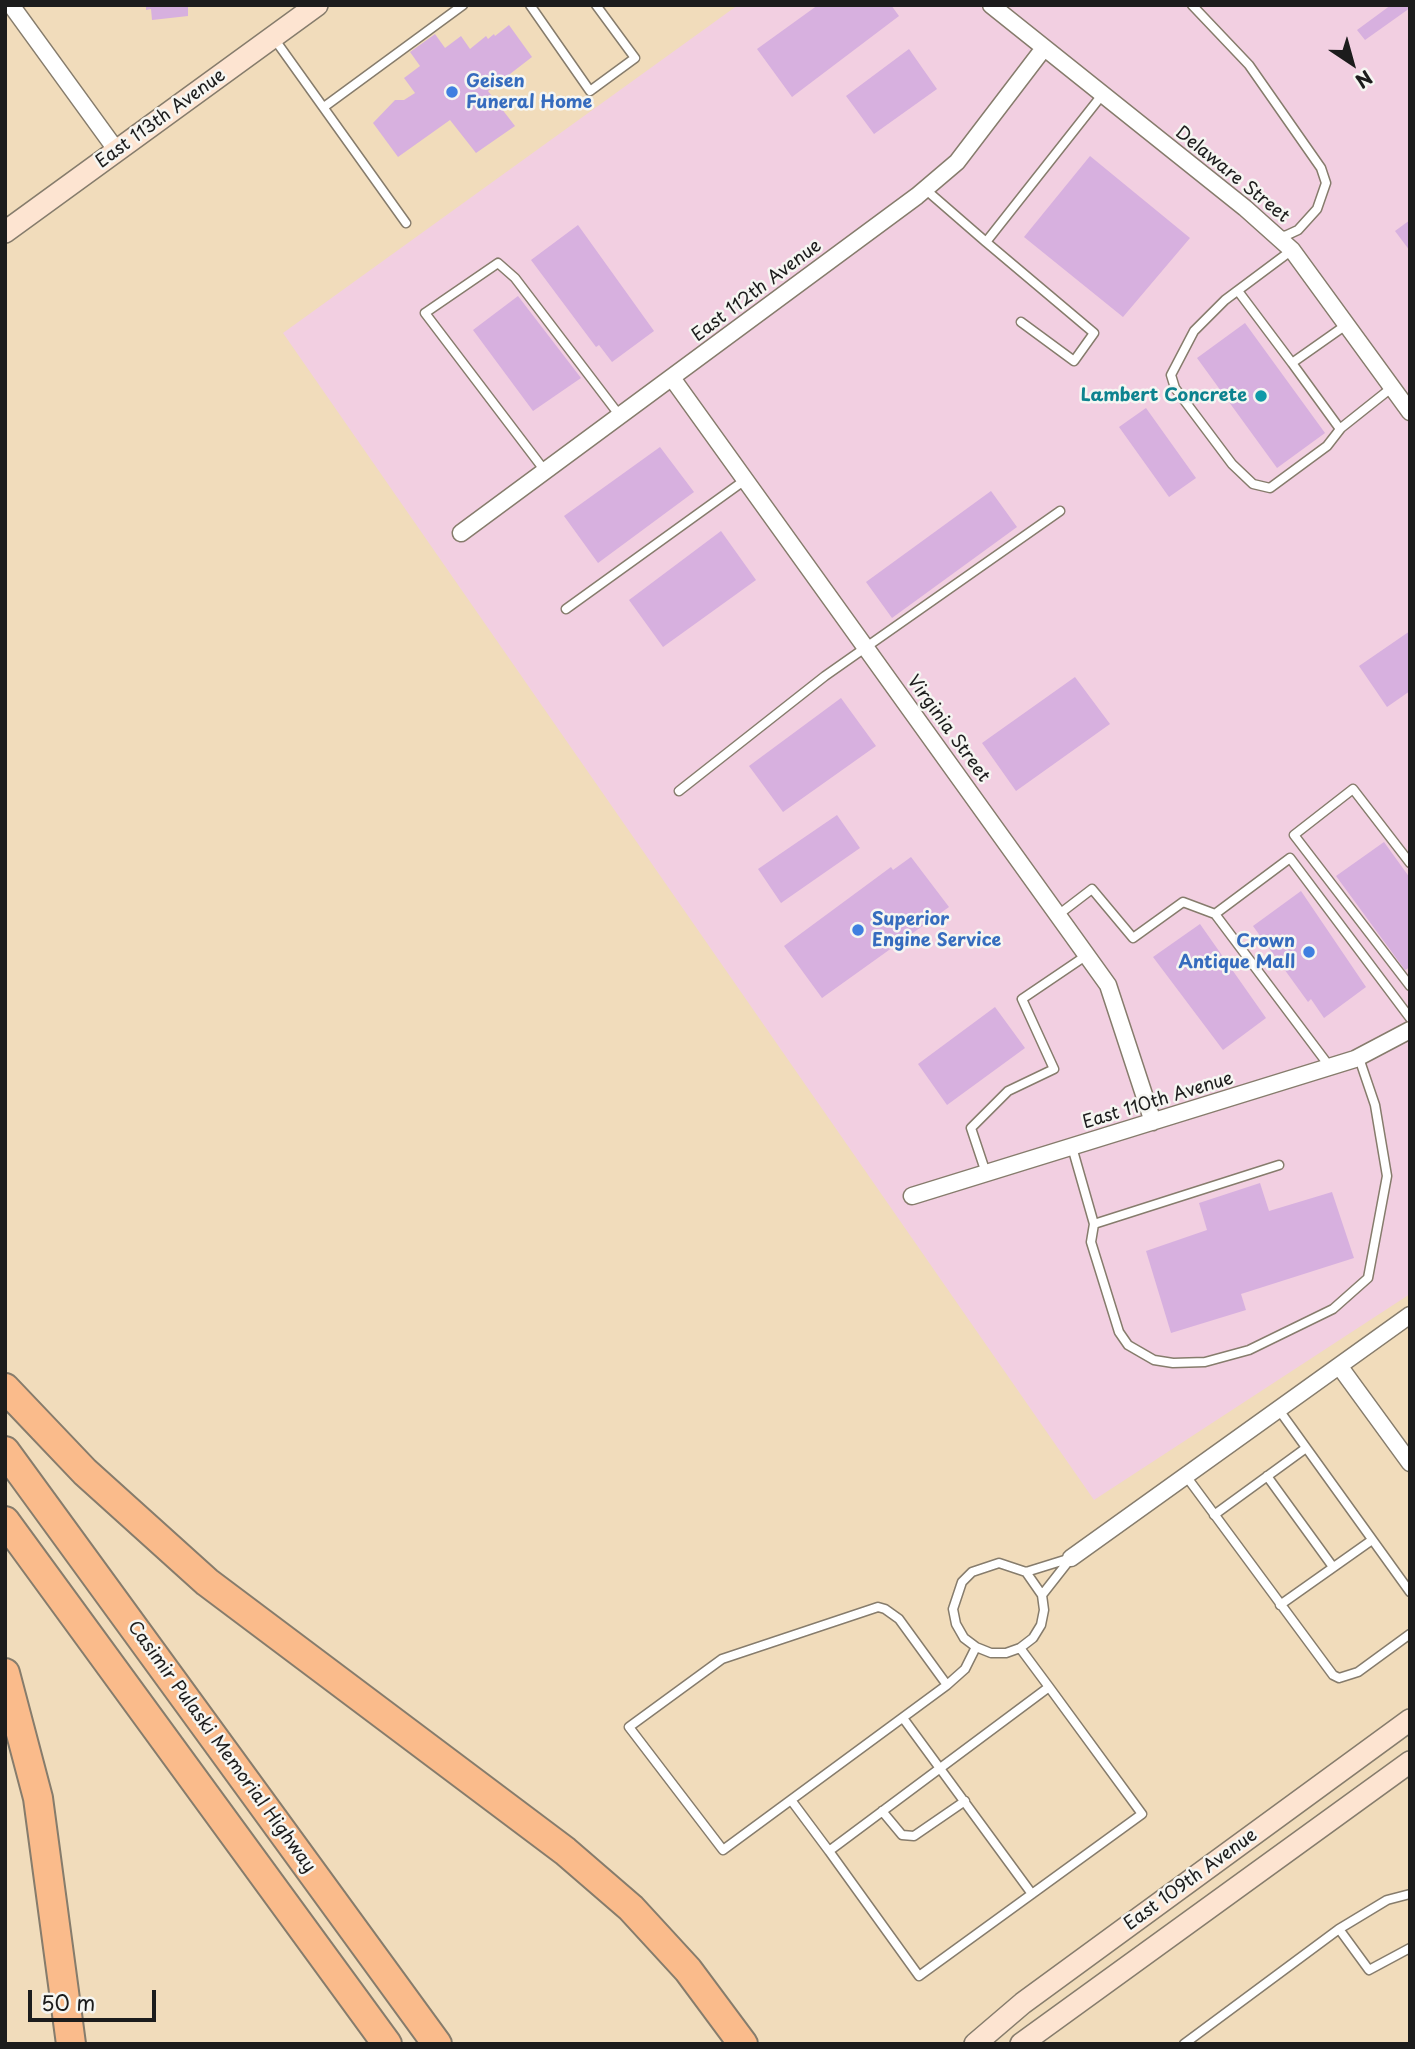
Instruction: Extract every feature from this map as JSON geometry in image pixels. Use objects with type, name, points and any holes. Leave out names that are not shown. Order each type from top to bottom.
[{"type":"highway","points":[[5,1388],[94,1481],[207,1582],[565,1851],[623,1901],[688,1970],[743,2044]]},
{"type":"highway","name":"Casimir Pulaski Memorial Highway","points":[[5,1451],[437,2044]]},
{"type":"highway","points":[[5,1521],[387,2044]]},
{"type":"highway","points":[[5,1673],[24,1735],[40,1808],[71,2044]]},
{"type":"main road","name":"East 113th Avenue","points":[[5,232],[317,5]]},
{"type":"main road","name":"East 109th Avenue","points":[[975,2044],[1023,2003],[1410,1720]]},
{"type":"main road","name":"East 109th Avenue","points":[[1021,2044],[1410,1762]]},
{"type":"street","points":[[11,5],[117,151]]},
{"type":"street","name":"Delaware Street","points":[[991,5],[1292,250],[1390,389],[1410,412]]},
{"type":"street","name":"East 112th Avenue","points":[[461,533],[925,190],[957,162],[1044,48]]},
{"type":"street","name":"Virginia Street","points":[[672,378],[1108,985],[1153,1122]]},
{"type":"street","name":"East 110th Avenue","points":[[912,1196],[1359,1058],[1410,1030]]},
{"type":"street","points":[[1071,1558],[1410,1315]]},
{"type":"street","points":[[1340,1367],[1410,1463]]},
{"type":"lane","points":[[324,107],[463,5]]},
{"type":"lane","points":[[530,5],[590,91],[635,58],[596,5]]},
{"type":"lane","points":[[1192,5],[1249,65],[1321,168],[1326,183],[1317,209],[1298,230],[1285,236],[1275,235]]},
{"type":"lane","points":[[273,37],[406,223]]},
{"type":"lane","points":[[986,242],[1102,95]]},
{"type":"lane","points":[[925,190],[1094,333],[1074,361],[1021,322]]},
{"type":"lane","points":[[1292,250],[1238,291],[1194,331],[1171,375],[1175,388],[1232,464],[1253,484],[1270,488],[1326,446],[1340,429],[1390,389]]},
{"type":"lane","points":[[545,471],[425,313],[498,263],[515,278],[620,416]]},
{"type":"lane","points":[[1238,291],[1340,429]]},
{"type":"lane","points":[[1292,363],[1346,325]]},
{"type":"lane","points":[[566,609],[745,480]]},
{"type":"lane","points":[[679,790],[825,676],[1060,512]]},
{"type":"lane","points":[[1410,863],[1353,789],[1294,835],[1410,986]]},
{"type":"lane","points":[[1215,914],[1290,858],[1410,1018]]},
{"type":"lane","points":[[1058,915],[1092,889],[1133,939],[1183,902],[1215,914],[1330,1067]]},
{"type":"lane","points":[[1335,918],[1349,908]]},
{"type":"lane","points":[[986,1173],[971,1128],[1008,1091],[1054,1069],[1023,999],[1087,955]]},
{"type":"lane","points":[[1072,1147],[1094,1224],[1091,1242],[1119,1332],[1128,1345],[1154,1360],[1173,1363],[1205,1362],[1249,1350],[1333,1309],[1368,1278],[1388,1176],[1375,1105],[1359,1058]]},
{"type":"lane","points":[[1094,1224],[1279,1165]]},
{"type":"lane","points":[[1279,1410],[1410,1592]]},
{"type":"lane","points":[[1214,1515],[1306,1448]]},
{"type":"lane","points":[[1186,1476],[1333,1675],[1339,1678],[1358,1672],[1410,1634]]},
{"type":"lane","points":[[1267,1476],[1333,1567]]},
{"type":"lane","points":[[1280,1605],[1372,1540]]},
{"type":"lane","points":[[1026,1572],[1071,1558]]},
{"type":"lane","points":[[1042,1595],[1071,1558]]},
{"type":"lane","points":[[992,1564],[1013,1565],[1026,1572],[1042,1595],[1044,1610],[1041,1625],[1032,1638],[1020,1648],[1006,1653],[990,1653],[976,1647],[964,1637],[956,1624],[953,1609],[962,1582],[972,1572],[992,1564]]},
{"type":"lane","points":[[947,1685],[899,1619],[878,1607],[722,1659],[629,1727],[723,1850],[947,1685],[965,1669],[976,1647]]},
{"type":"lane","points":[[792,1800],[919,1976],[1142,1814],[1020,1648]]},
{"type":"lane","points":[[829,1851],[1049,1687]]},
{"type":"lane","points":[[903,1718],[1032,1894]]},
{"type":"lane","points":[[883,1811],[902,1835],[914,1836],[965,1801]]},
{"type":"lane","points":[[1184,2044],[1339,1929],[1387,1900],[1410,1894]]},
{"type":"lane","points":[[1339,1929],[1369,1970],[1410,1948]]},
{"type":"shaded area","points":[[738,5],[1410,5],[1410,1294],[1094,1500],[283,333]]},
{"type":"building","points":[[146,5],[188,5],[188,16],[152,20],[151,9],[146,10]]},
{"type":"building","points":[[818,5],[891,5],[899,16],[792,97],[757,49]]},
{"type":"building","points":[[1391,5],[1410,5],[1410,8],[1365,40],[1357,30]]},
{"type":"building","name":"Geisen Funeral Home","points":[[509,25],[532,57],[488,91],[515,126],[476,153],[450,120],[398,157],[373,123],[395,100],[404,100],[415,93],[404,78],[420,66],[410,52],[435,34],[445,48],[461,36],[470,49],[486,36],[488,39],[494,34],[495,36]]},
{"type":"building","points":[[909,49],[937,89],[874,134],[846,96]]},
{"type":"building","points":[[1090,156],[1190,238],[1123,317],[1024,237]]},
{"type":"building","points":[[1410,220],[1410,251],[1395,231]]},
{"type":"building","points":[[578,225],[654,331],[612,362],[599,345],[596,347],[531,260]]},
{"type":"building","points":[[518,296],[581,378],[533,411],[473,330]]},
{"type":"building","name":"Lambert Concrete","points":[[1245,323],[1325,433],[1277,468],[1197,358]]},
{"type":"building","points":[[1146,408],[1196,478],[1169,497],[1119,427]]},
{"type":"building","points":[[660,447],[694,492],[598,563],[564,516]]},
{"type":"building","points":[[991,491],[1017,527],[892,618],[866,582]]},
{"type":"building","points":[[721,531],[756,580],[663,647],[629,600]]},
{"type":"building","points":[[1410,631],[1410,691],[1387,707],[1359,666]]},
{"type":"building","points":[[1075,677],[1110,724],[1016,791],[982,743]]},
{"type":"building","points":[[841,698],[876,746],[783,812],[749,766]]},
{"type":"building","points":[[837,815],[860,848],[781,903],[758,869]]},
{"type":"building","points":[[1384,842],[1410,878],[1410,967],[1405,970],[1336,876]]},
{"type":"building","points":[[911,857],[949,907],[822,998],[784,946],[891,867],[893,870]]},
{"type":"building","points":[[1301,891],[1366,987],[1324,1018],[1311,999],[1308,1002],[1253,926]]},
{"type":"building","points":[[1200,924],[1266,1018],[1223,1050],[1153,957]]},
{"type":"building","points":[[995,1007],[1025,1048],[947,1105],[918,1064]]},
{"type":"building","points":[[1260,1183],[1269,1211],[1332,1192],[1354,1258],[1241,1294],[1246,1310],[1171,1333],[1146,1251],[1207,1230],[1199,1203]]},
{"type":"place","name":"Geisen Funeral Home","points":[[452,92]]},
{"type":"place","name":"Lambert Concrete","points":[[1261,396]]},
{"type":"place","name":"Superior Engine Service","points":[[858,930]]},
{"type":"place","name":"Crown Antique Mall","points":[[1309,952]]}]
